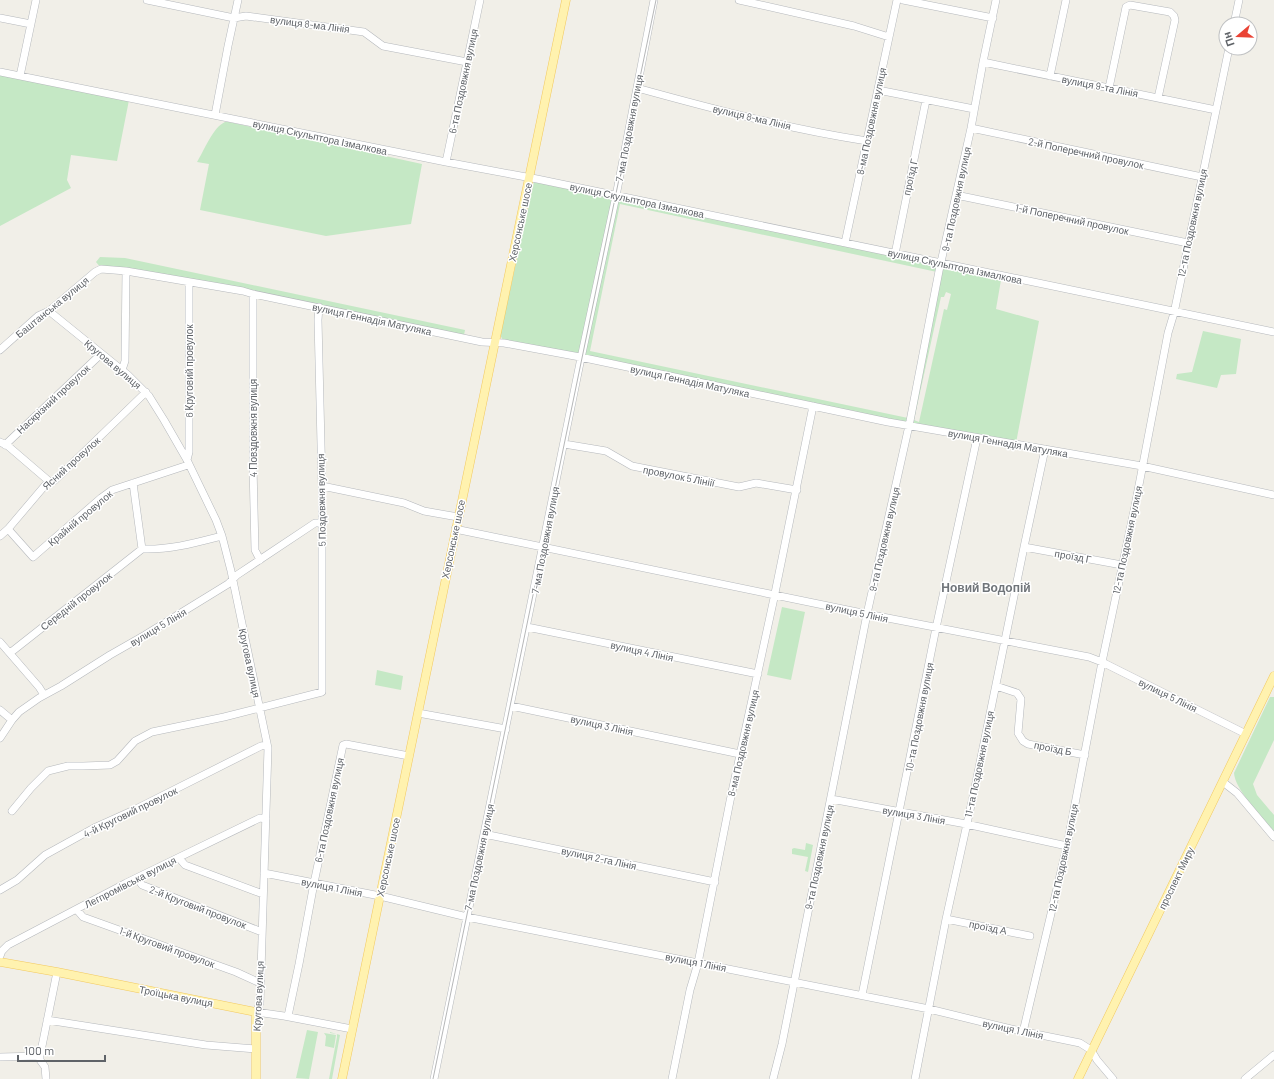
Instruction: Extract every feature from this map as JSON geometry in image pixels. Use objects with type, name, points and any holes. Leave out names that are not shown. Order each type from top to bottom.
[{"type":"main road","name":"Херсонське шосе","points":[[342,1079],[566,0]]},
{"type":"main road","name":"проспект Миру","points":[[1078,1079],[1274,676]]},
{"type":"main road","name":"Троїцька вулиця","points":[[0,962],[256,1012]]},
{"type":"main road","name":"Кругова вулиця","points":[[256,1012],[256,1079]]},
{"type":"street","points":[[20,76],[36,0]]},
{"type":"street","name":"вулиця 8-ма Лінія","points":[[147,0],[234,18],[246,16],[364,32],[383,46],[467,62]]},
{"type":"street","points":[[215,115],[238,0]]},
{"type":"street","name":"6-та Поздовжня вулиця","points":[[446,162],[480,0]]},
{"type":"street","name":"7-ма Поздовжня вулиця","points":[[434,1079],[581,358],[616,196],[654,0]]},
{"type":"street","points":[[739,0],[854,26],[889,37]]},
{"type":"street","name":"8-ма Поздовжня вулиця","points":[[846,243],[897,0]]},
{"type":"street","points":[[903,0],[993,18]]},
{"type":"street","name":"9-та Поздовжня вулиця","points":[[773,1079],[782,1044],[793,981],[831,799],[867,614],[909,426],[939,271],[971,128],[996,0]]},
{"type":"street","points":[[1050,76],[1066,0]]},
{"type":"street","points":[[1236,16],[1239,0]]},
{"type":"street","points":[[1109,88],[1126,7],[1130,5],[1170,12],[1174,16],[1175,20],[1158,98]]},
{"type":"street","points":[[0,18],[31,24]]},
{"type":"street","name":"12-та Поздовжня вулиця","points":[[1023,1032],[1067,846],[1102,662],[1168,333],[1174,313],[1227,56]]},
{"type":"street","name":"вулиця 9-та Лінія","points":[[983,62],[1216,110]]},
{"type":"street","name":"вулиця Скульптора Ізмалкова","points":[[0,72],[530,178],[942,263],[1174,313],[1274,332]]},
{"type":"street","name":"вулиця 8-ма Лінія","points":[[637,88],[734,114],[830,136],[867,141]]},
{"type":"street","points":[[878,90],[974,109]]},
{"type":"street","name":"проїзд Г","points":[[894,254],[926,100]]},
{"type":"street","name":"2-й Поперечний провулок","points":[[971,128],[1202,177]]},
{"type":"street","name":"1-й Поперечний провулок","points":[[956,195],[1188,243]]},
{"type":"street","name":"Баштанська вулиця","points":[[0,350],[38,316],[49,311],[94,272],[101,269],[106,269]]},
{"type":"street","name":"вулиця Геннадія Матуляка","points":[[106,269],[186,280],[189,282],[243,291],[482,342],[504,343],[581,358],[909,426],[1142,466],[1274,495]]},
{"type":"street","points":[[122,370],[125,361],[126,271]]},
{"type":"street","name":"6 Круговий провулок","points":[[188,463],[189,282]]},
{"type":"street","name":"4 Повздовжня вулиця","points":[[253,294],[254,535],[255,550],[260,560]]},
{"type":"street","name":"5 Поздовжня вулиця","points":[[260,707],[322,692],[322,486],[318,334],[319,307]]},
{"type":"street","name":"Кругова вулиця","points":[[49,311],[122,370],[146,392],[164,420],[188,463],[216,520],[222,536],[267,744],[268,759],[260,1003],[256,1012]]},
{"type":"street","name":"Наскрізний провулок","points":[[50,482],[3,443],[101,354]]},
{"type":"street","name":"Ясний провулок","points":[[0,536],[8,529],[47,483],[54,481],[146,392]]},
{"type":"street","name":"8-ма Поздовжня вулиця","points":[[672,1079],[690,990],[698,963],[730,801],[814,406]]},
{"type":"street","name":"10-та Поздовжня вулиця","points":[[862,995],[900,813],[936,628],[977,438]]},
{"type":"street","name":"провулок 5 Лініії","points":[[564,444],[606,452],[632,466],[739,487],[756,483],[796,490]]},
{"type":"street","name":"11-та Поздовжня вулиця","points":[[915,1079],[946,919],[1046,449]]},
{"type":"street","name":"Крайній провулок","points":[[8,529],[33,557],[112,490],[188,463]]},
{"type":"street","points":[[133,483],[142,549],[160,549],[222,536]]},
{"type":"street","points":[[322,486],[404,503],[424,511],[458,517]]},
{"type":"street","name":"вулиця 5 Лінія","points":[[0,738],[12,720],[27,706],[228,584],[237,575],[316,523],[322,523]]},
{"type":"street","name":"вулиця 5 Лінія","points":[[455,529],[936,628],[1089,657],[1102,662],[1246,734]]},
{"type":"street","name":"проїзд Г","points":[[1024,547],[1122,565]]},
{"type":"street","name":"Середній провулок","points":[[10,653],[142,549]]},
{"type":"street","name":"вулиця 4 Лінія","points":[[527,627],[758,674]]},
{"type":"street","points":[[0,642],[39,687],[44,695]]},
{"type":"street","name":"проїзд Б","points":[[996,686],[1020,695],[1021,699],[1018,733],[1023,741],[1028,744],[1085,755]]},
{"type":"street","name":"вулиця 3 Лінія","points":[[511,706],[740,754]]},
{"type":"street","points":[[12,811],[31,788],[48,771],[68,766],[110,765],[117,761],[135,741],[152,732],[224,717],[260,707]]},
{"type":"street","points":[[0,710],[12,720]]},
{"type":"street","points":[[418,713],[506,729]]},
{"type":"street","name":"4-й Круговий провулок","points":[[0,890],[26,873],[45,855],[94,828],[134,810],[267,744]]},
{"type":"street","name":"6-та Поздовжня вулиця","points":[[288,1016],[342,745],[346,744],[409,756]]},
{"type":"street","points":[[1223,782],[1238,793],[1274,838]]},
{"type":"street","name":"вулиця 3 Лінія","points":[[831,799],[900,813],[966,824],[1067,846]]},
{"type":"street","name":"Легпромівська вулиця","points":[[0,956],[2,951],[8,946],[137,878],[260,818],[266,819]]},
{"type":"street","name":"вулиця 2-га Лінія","points":[[484,834],[715,882]]},
{"type":"street","points":[[178,858],[185,866],[263,894]]},
{"type":"street","name":"вулиця 1 Лінія","points":[[264,873],[380,896],[467,917],[862,995],[929,1009],[1023,1032],[1080,1042],[1091,1050],[1097,1060],[1113,1079]]},
{"type":"street","name":"2-й Круговий провулок","points":[[137,878],[142,886],[262,932]]},
{"type":"street","name":"1-й Круговий провулок","points":[[77,910],[83,916],[236,972],[260,983]]},
{"type":"street","name":"проїзд А","points":[[946,919],[1030,936]]},
{"type":"street","points":[[46,1079],[45,1067],[40,1060],[40,1056],[57,972]]},
{"type":"street","name":"Троїцька вулиця","points":[[256,1012],[288,1016],[352,1029]]},
{"type":"street","points":[[47,1020],[206,1045],[256,1048]]},
{"type":"street","points":[[1245,1079],[1274,1055]]},
{"type":"street","points":[[0,1057],[40,1056]]},
{"type":"green space","points":[[0,74],[129,100],[117,161],[71,155],[67,180],[71,188],[0,226]]},
{"type":"green space","points":[[225,122],[422,164],[411,224],[326,236],[200,210],[209,164],[197,162],[213,134]]},
{"type":"green space","points":[[534,182],[936,265],[937,272],[620,204],[590,351],[908,418],[907,421],[503,340],[500,335]]},
{"type":"green space","points":[[100,257],[125,258],[465,330],[464,335],[101,268],[96,262]]},
{"type":"green space","points":[[945,268],[1001,280],[996,309],[1039,321],[1016,443],[913,423],[942,269]],"holes":[[[946,292],[951,294],[947,310],[944,309],[919,422],[914,420],[941,297],[944,297]]]},
{"type":"green space","points":[[1203,331],[1241,339],[1236,374],[1221,375],[1217,388],[1176,379],[1177,374],[1192,372]]},
{"type":"green space","points":[[782,607],[805,612],[791,680],[767,675]]},
{"type":"green space","points":[[377,670],[403,676],[401,690],[375,685]]},
{"type":"green space","points":[[1270,697],[1274,697],[1274,740],[1253,784],[1257,795],[1274,815],[1274,832],[1244,795],[1239,787],[1234,773]]},
{"type":"green space","points":[[806,843],[813,845],[808,872],[805,871],[808,857],[792,854],[792,849],[794,848],[805,850]]},
{"type":"green space","points":[[307,1030],[318,1032],[309,1079],[296,1078]]},
{"type":"green space","points":[[324,1033],[336,1035],[334,1048],[325,1046],[326,1036]]},
{"type":"green space","points":[[337,1034],[340,1035],[332,1079],[329,1079],[337,1037]]},
{"type":"tram line","points":[[433,1079],[656,0]]},
{"type":"district","name":"Новий Водопій","points":[[986,588]]}]
